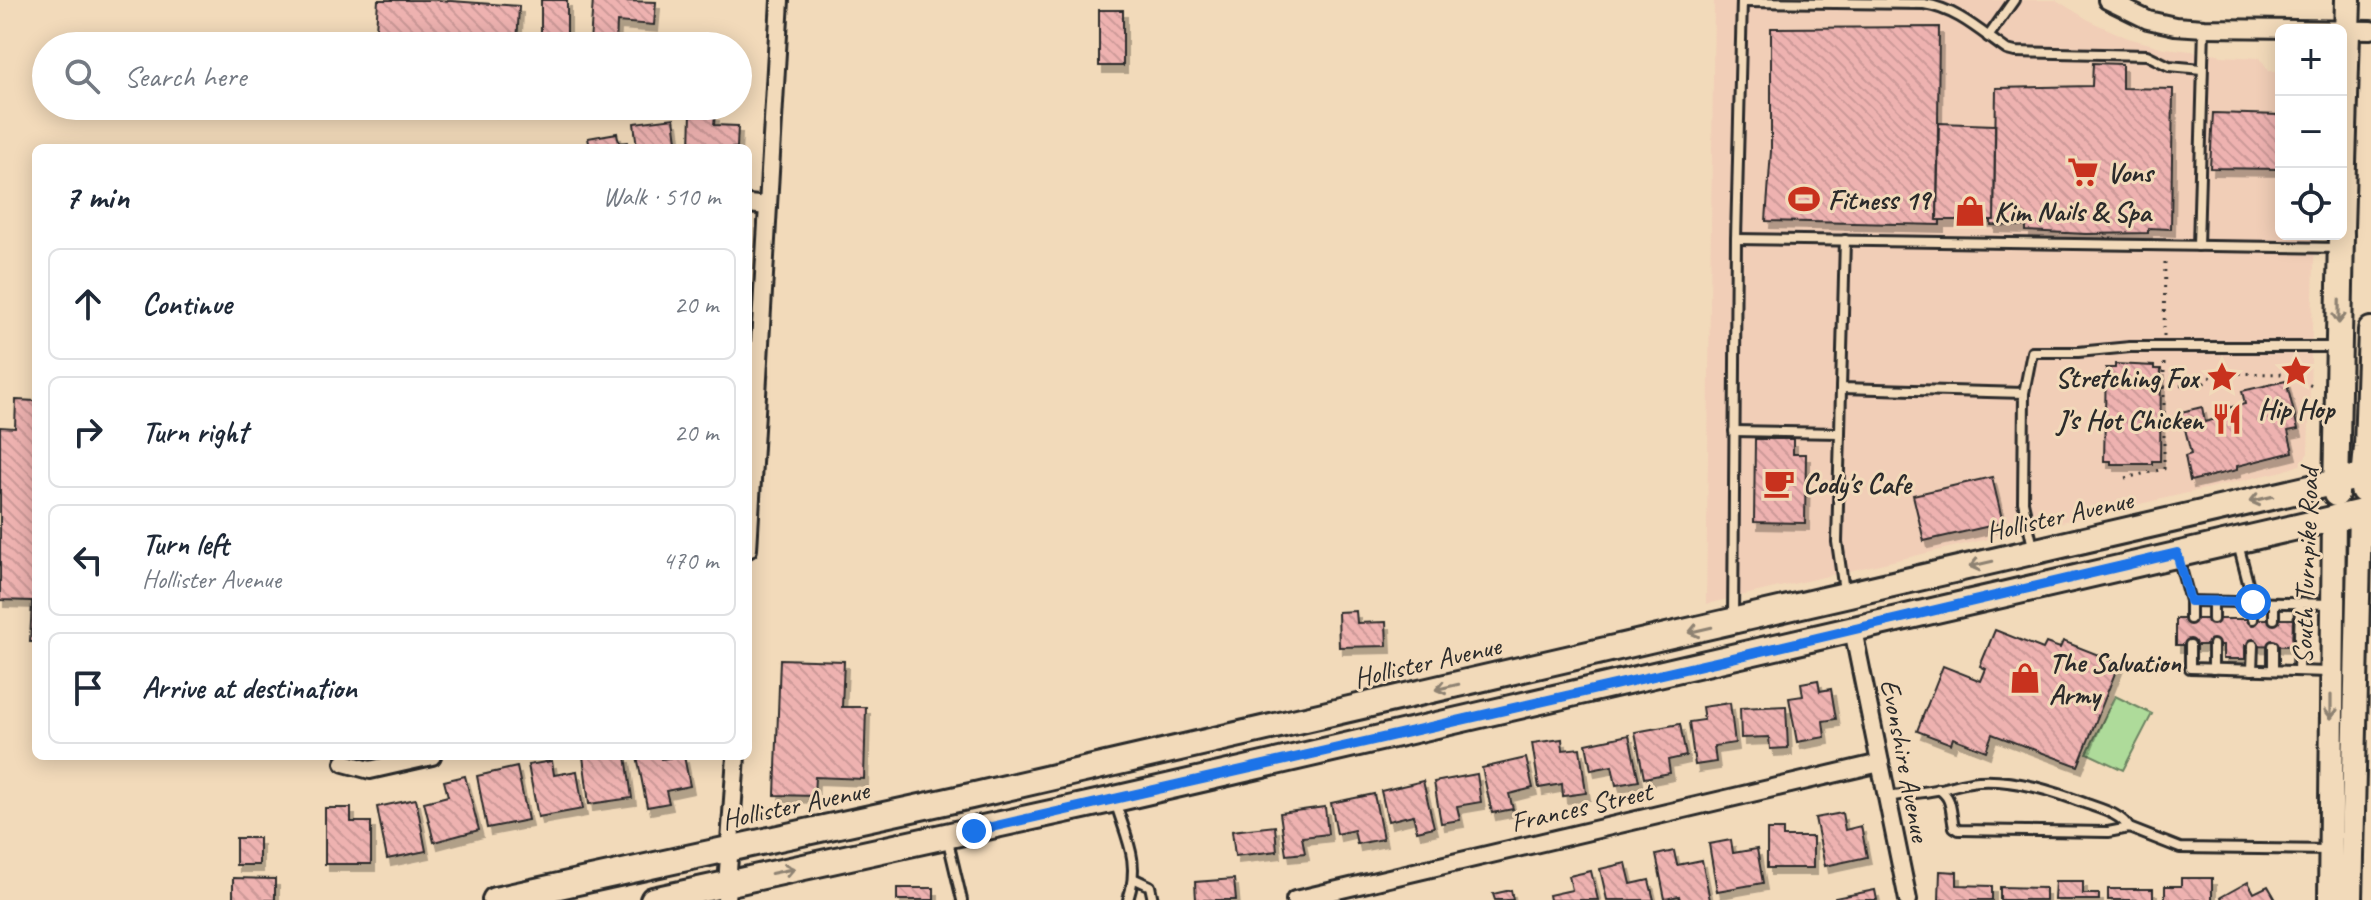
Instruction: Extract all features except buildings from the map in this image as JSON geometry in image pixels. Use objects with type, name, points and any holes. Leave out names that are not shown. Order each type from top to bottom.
[{"type":"main road","name":"South Turnpike Road","points":[[2347,168],[2359,30],[2348,0]]},
{"type":"main road","name":"South Turnpike Road","points":[[2334,517],[2341,240]]},
{"type":"main road","name":"South Turnpike Road","points":[[2366,511],[2371,330]]},
{"type":"main road","name":"Hollister Avenue","points":[[495,900],[1733,622],[2368,474]]},
{"type":"main road","points":[[653,900],[726,892],[947,837],[2366,511]]},
{"type":"street","points":[[752,480],[780,0]]},
{"type":"street","points":[[2107,0],[2148,20],[2204,28],[2359,30]]},
{"type":"street","points":[[752,204],[768,206]]},
{"type":"street","name":"South Turnpike Road","points":[[2351,900],[2357,673],[2366,511]]},
{"type":"street","name":"South Turnpike Road","points":[[2330,900],[2334,517]]},
{"type":"street","name":"Evonshire Avenue","points":[[1853,630],[1908,900]]},
{"type":"street","points":[[344,763],[370,770],[414,760]]},
{"type":"street","points":[[726,892],[736,760]]},
{"type":"street","name":"Frances Street","points":[[1295,900],[1880,763]]},
{"type":"lane","points":[[1988,37],[2014,0]]},
{"type":"lane","points":[[1733,622],[1736,239],[1742,1],[1924,4],[1943,7],[2007,50],[2015,52],[2147,55],[2169,66],[2202,69]]},
{"type":"lane","points":[[2198,246],[2204,28]]},
{"type":"lane","points":[[1736,239],[2198,246],[2293,240]]},
{"type":"lane","points":[[1845,240],[1837,542],[1845,596]]},
{"type":"lane","points":[[2034,552],[2023,502],[2024,393],[2032,352],[2130,347],[2339,347]]},
{"type":"lane","points":[[1841,388],[2024,393]]},
{"type":"lane","points":[[1734,431],[1840,433]]},
{"type":"lane","points":[[2237,539],[2253,602],[2253,619]]},
{"type":"lane","points":[[2177,553],[2190,601],[2190,619]]},
{"type":"lane","points":[[2190,601],[2332,604]]},
{"type":"lane","points":[[2213,602],[2213,619]]},
{"type":"lane","points":[[2274,603],[2274,619]]},
{"type":"lane","points":[[2298,671],[2300,603]]},
{"type":"lane","points":[[2190,645],[2190,668],[2357,673]]},
{"type":"lane","points":[[2213,645],[2213,669]]},
{"type":"lane","points":[[2252,670],[2253,645]]},
{"type":"lane","points":[[2273,646],[2273,670]]},
{"type":"lane","points":[[1887,797],[1981,781],[2046,789],[2115,816],[2126,822],[2129,828]]},
{"type":"lane","points":[[1938,789],[1946,794],[1954,827],[1959,830],[2108,832],[2129,828],[2180,848],[2330,850]]},
{"type":"lane","points":[[1115,799],[1134,861],[1135,879],[1128,900]]},
{"type":"lane","points":[[947,837],[962,900]]},
{"type":"lane","points":[[1135,879],[1150,886],[1153,900]]},
{"type":"path","points":[[2164,336],[2165,259]]},
{"type":"path","points":[[2125,478],[2164,469],[2164,357]]},
{"type":"path","points":[[2164,387],[2203,384],[2215,373],[2286,374],[2312,386]]},
{"type":"shaded area","points":[[1714,0],[2056,0],[2092,22],[2128,38],[2164,48],[2260,58],[2269,71],[2275,71],[2275,240],[2315,240],[2308,453],[2300,465],[1706,604]]},
{"type":"green space","points":[[2115,696],[2152,714],[2123,770],[2087,753]]},
{"type":"place","name":"Vons","points":[[2083,172]]},
{"type":"place","name":"Fitness 19","points":[[1804,199]]},
{"type":"place","name":"Kim Nails & Spa","points":[[1970,211]]},
{"type":"place","name":"Hip Hop","points":[[2296,371]]},
{"type":"place","name":"Stretching Fox","points":[[2222,377]]},
{"type":"place","name":"J's Hot Chicken","points":[[2227,419]]},
{"type":"place","name":"Cody's Cafe","points":[[1779,483]]},
{"type":"place","name":"The Salvation Army","points":[[2025,678]]},
{"type":"route","points":[[974,831],[2177,553],[2190,601],[2253,602]]}]
